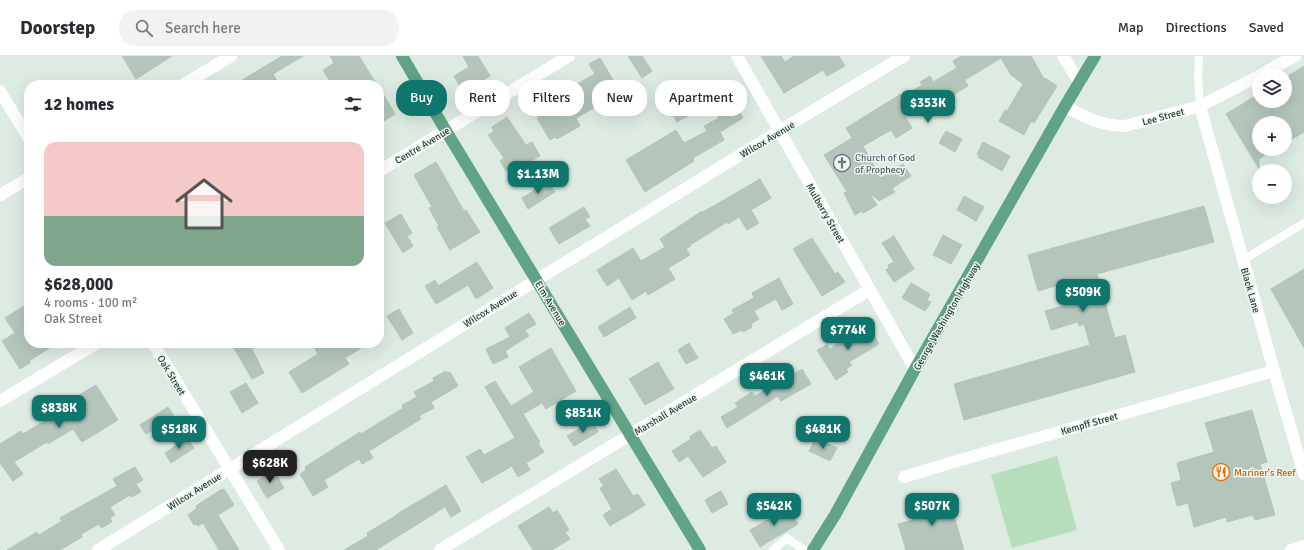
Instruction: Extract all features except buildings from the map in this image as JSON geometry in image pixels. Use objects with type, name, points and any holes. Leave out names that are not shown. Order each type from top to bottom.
[{"type":"main road","name":"Elm Avenue","points":[[402,56],[700,550]]},
{"type":"main road","name":"George Washington Highway","points":[[813,550],[835,515],[1065,106],[1096,56]]},
{"type":"main road","name":"George Washington Highway","points":[[1080,83],[1102,56]]},
{"type":"street","points":[[191,80],[231,56]]},
{"type":"street","name":"Centre Avenue","points":[[384,168],[568,56]]},
{"type":"street","name":"Mulberry Street","points":[[737,56],[869,290],[916,369]]},
{"type":"street","name":"Wilcox Avenue","points":[[98,550],[779,131],[904,56]]},
{"type":"street","points":[[1063,56],[1080,83]]},
{"type":"street","name":"Lee Street","points":[[1273,68],[1295,56]]},
{"type":"street","name":"Lee Street","points":[[1065,106],[1092,121],[1114,126],[1125,126],[1200,106],[1252,79]]},
{"type":"street","points":[[0,91],[24,131]]},
{"type":"street","name":"Black Lane","points":[[1200,106],[1304,474]]},
{"type":"street","points":[[0,195],[24,181]]},
{"type":"street","name":"Marshall Avenue","points":[[440,550],[869,290]]},
{"type":"street","points":[[0,401],[88,348]]},
{"type":"street","name":"Oak Street","points":[[156,348],[279,550]]},
{"type":"street","name":"Kempff Street","points":[[904,477],[1274,371]]},
{"type":"street","points":[[1291,550],[1304,546]]},
{"type":"lane","points":[[1199,56],[1198,77],[1200,106]]},
{"type":"lane","points":[[1243,260],[1304,223]]},
{"type":"lane","points":[[773,550],[787,538],[804,550]]},
{"type":"green space","points":[[1057,456],[1077,530],[1012,548],[991,475]]},
{"type":"place","name":"Church of God of Prophecy","points":[[842,163]]},
{"type":"place","name":"Mariner's Reef","points":[[1221,472]]}]
